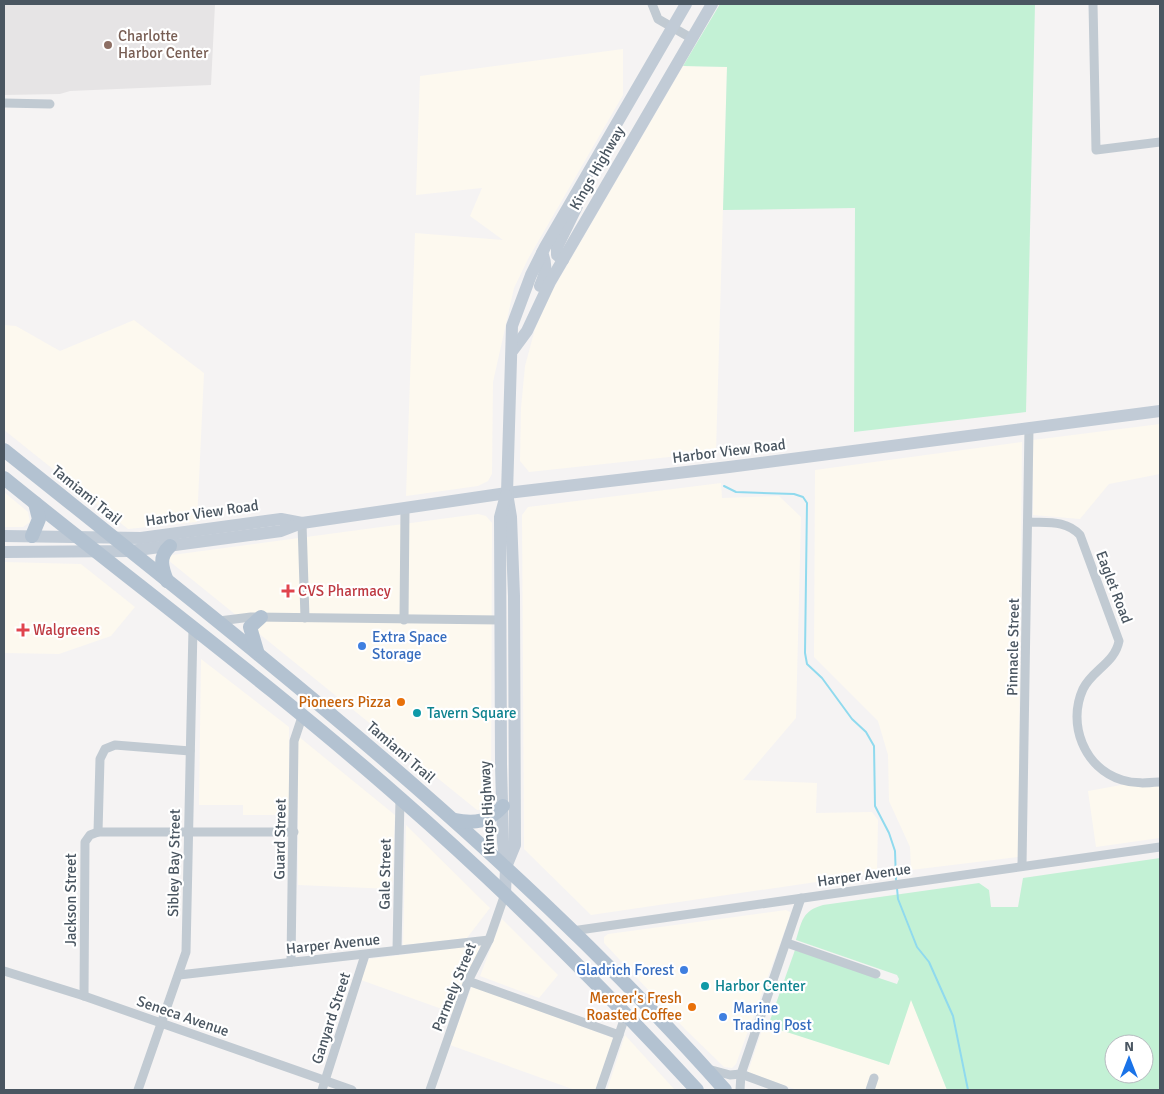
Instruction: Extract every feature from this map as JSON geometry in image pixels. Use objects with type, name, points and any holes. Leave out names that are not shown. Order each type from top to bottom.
[{"type":"main road","name":"Kings Highway","points":[[506,867],[515,845],[514,596],[511,517],[507,493],[510,385],[513,350],[512,326],[531,275],[542,253],[686,4]]},
{"type":"main road","name":"Kings Highway","points":[[513,350],[527,331],[539,301],[562,260],[712,4]]},
{"type":"main road","points":[[623,111],[642,122]]},
{"type":"main road","points":[[562,260],[557,254],[556,247],[579,201],[580,186]]},
{"type":"main road","points":[[539,301],[539,289],[546,272],[546,261],[542,253]]},
{"type":"main road","name":"Harbor View Road","points":[[4,552],[130,551],[281,531],[302,523],[507,493],[729,468],[1160,411]]},
{"type":"main road","name":"Tamiami Trail","points":[[4,450],[257,652],[454,820],[572,931],[706,1068],[725,1090]]},
{"type":"main road","points":[[4,478],[193,628],[400,798],[505,894],[626,1014],[697,1090]]},
{"type":"main road","name":"Kings Highway","points":[[506,867],[503,842],[501,735],[500,517],[507,493]]},
{"type":"main road","points":[[32,536],[39,519],[35,503]]},
{"type":"main road","name":"Harbor View Road","points":[[4,536],[75,536],[116,539],[281,519],[302,523]]},
{"type":"main road","points":[[168,582],[162,559],[164,551],[170,546]]},
{"type":"main road","points":[[257,652],[250,627],[260,617]]},
{"type":"main road","points":[[302,717],[321,718],[346,726]]},
{"type":"main road","points":[[501,735],[514,735]]},
{"type":"main road","points":[[454,820],[469,823],[481,822],[490,819],[503,806]]},
{"type":"main road","points":[[505,894],[506,867]]},
{"type":"street","points":[[652,4],[658,19],[691,38]]},
{"type":"street","points":[[1093,4],[1096,150],[1160,142]]},
{"type":"street","points":[[4,103],[50,104]]},
{"type":"street","name":"Pinnacle Street","points":[[1022,866],[1029,522],[1029,428]]},
{"type":"street","points":[[404,620],[405,508]]},
{"type":"street","name":"Eaglet Road","points":[[1029,522],[1062,523],[1072,527],[1080,535],[1119,641],[1117,650],[1112,658],[1090,678],[1080,697],[1077,717],[1084,747],[1096,764],[1112,776],[1132,782],[1160,782]]},
{"type":"street","points":[[302,523],[305,618]]},
{"type":"street","points":[[219,621],[260,617],[500,620]]},
{"type":"street","name":"Sibley Bay Street","points":[[138,1090],[186,952],[193,628]]},
{"type":"street","name":"Guard Street","points":[[291,962],[294,741],[302,717]]},
{"type":"street","points":[[190,751],[115,745],[105,749],[100,759],[98,832],[294,832]]},
{"type":"street","name":"Gale Street","points":[[397,950],[400,798]]},
{"type":"street","name":"Jackson Street","points":[[84,996],[84,842],[90,834],[98,832]]},
{"type":"street","name":"Harper Avenue","points":[[572,931],[1160,847]]},
{"type":"street","name":"Parmely Street","points":[[430,1090],[468,981],[489,940],[505,894]]},
{"type":"street","points":[[740,1090],[741,1074],[802,898]]},
{"type":"street","name":"Harper Avenue","points":[[179,975],[489,940]]},
{"type":"street","points":[[787,943],[876,974]]},
{"type":"street","name":"Ganyard Street","points":[[322,1090],[365,955]]},
{"type":"street","name":"Seneca Avenue","points":[[4,971],[84,996],[352,1090]]},
{"type":"street","points":[[468,981],[619,1035]]},
{"type":"street","points":[[600,1090],[626,1014]]},
{"type":"street","points":[[706,1068],[730,1075],[741,1074],[784,1090]]},
{"type":"street","points":[[870,1090],[874,1078]]},
{"type":"shaded area","name":"Charlotte Harbor Center","points":[[4,4],[215,4],[211,85],[70,91],[60,94],[4,95]]},
{"type":"shaded area","points":[[623,49],[623,95],[528,259],[514,288],[493,382],[492,474],[488,481],[478,486],[406,496],[415,233],[503,240],[470,216],[482,188],[416,195],[420,76]]},
{"type":"shaded area","points":[[683,66],[727,67],[716,452],[529,472],[520,461],[521,408],[525,366],[535,329],[551,293]]},
{"type":"shaded area","points":[[134,320],[204,373],[197,522],[128,529],[4,430],[4,325],[16,326],[60,351]]},
{"type":"shaded area","points":[[1160,424],[1160,474],[1109,484],[1080,519],[1033,515],[1033,440]]},
{"type":"shaded area","points":[[1022,442],[1018,857],[911,870],[910,847],[889,801],[888,755],[878,721],[814,657],[815,470]]},
{"type":"shaded area","points":[[721,483],[722,498],[779,496],[801,517],[796,718],[743,780],[817,783],[816,813],[872,812],[878,820],[877,873],[591,915],[524,849],[522,515],[528,507]]},
{"type":"shaded area","points":[[4,492],[28,512],[30,522],[23,527],[4,527]]},
{"type":"shaded area","points":[[478,514],[486,516],[492,523],[491,801],[486,809],[477,810],[168,560],[172,555]]},
{"type":"shaded area","points":[[4,562],[81,564],[135,607],[111,636],[59,654],[4,653]]},
{"type":"shaded area","points":[[201,659],[289,727],[289,815],[243,815],[243,805],[199,805]]},
{"type":"shaded area","points":[[298,736],[395,815],[392,889],[298,885]]},
{"type":"shaded area","points":[[1160,778],[1160,838],[1096,847],[1088,791]]},
{"type":"shaded area","points":[[406,825],[490,908],[467,938],[403,945]]},
{"type":"shaded area","points":[[786,910],[790,912],[789,919],[736,1064],[732,1068],[724,1067],[686,1030],[604,943],[604,937],[608,934]]},
{"type":"shaded area","points":[[502,919],[558,975],[539,998],[480,976]]},
{"type":"shaded area","points":[[481,945],[453,1013],[361,980],[369,959]]},
{"type":"shaded area","points":[[472,986],[613,1038],[596,1090],[575,1090],[450,1045]]},
{"type":"shaded area","points":[[911,999],[947,1090],[797,1090],[748,1072],[764,1024],[889,1065]]},
{"type":"shaded area","points":[[625,1035],[675,1090],[607,1090]]},
{"type":"green space","points":[[720,4],[1035,4],[1026,412],[854,432],[855,208],[723,210],[727,67],[683,66]]},
{"type":"green space","points":[[1160,858],[1160,1090],[947,1090],[911,1000],[889,1065],[768,1026],[795,950],[897,984],[899,979],[897,975],[796,940],[804,918],[816,907],[979,883],[989,890],[991,907],[1018,907],[1023,878]]},
{"type":"waterway","points":[[724,486],[736,492],[794,494],[803,497],[807,503],[805,653],[807,664],[822,678],[852,719],[866,732],[874,746],[875,806],[889,833],[895,851],[896,880]]},
{"type":"waterway","points":[[897,888],[898,899],[917,947],[929,962],[953,1016],[968,1090]]},
{"type":"place","name":"Charlotte Harbor Center","points":[[108,45]]},
{"type":"place","name":"CVS Pharmacy","points":[[288,591]]},
{"type":"place","name":"Walgreens","points":[[23,630]]},
{"type":"place","name":"Extra Space Storage","points":[[362,646]]},
{"type":"place","name":"Pioneers Pizza","points":[[401,702]]},
{"type":"place","name":"Tavern Square","points":[[417,713]]},
{"type":"place","name":"Gladrich Forest","points":[[684,970]]},
{"type":"place","name":"Harbor Center","points":[[705,986]]},
{"type":"place","name":"Mercer's Fresh Roasted Coffee","points":[[692,1007]]},
{"type":"place","name":"Marine Trading Post","points":[[723,1017]]}]
